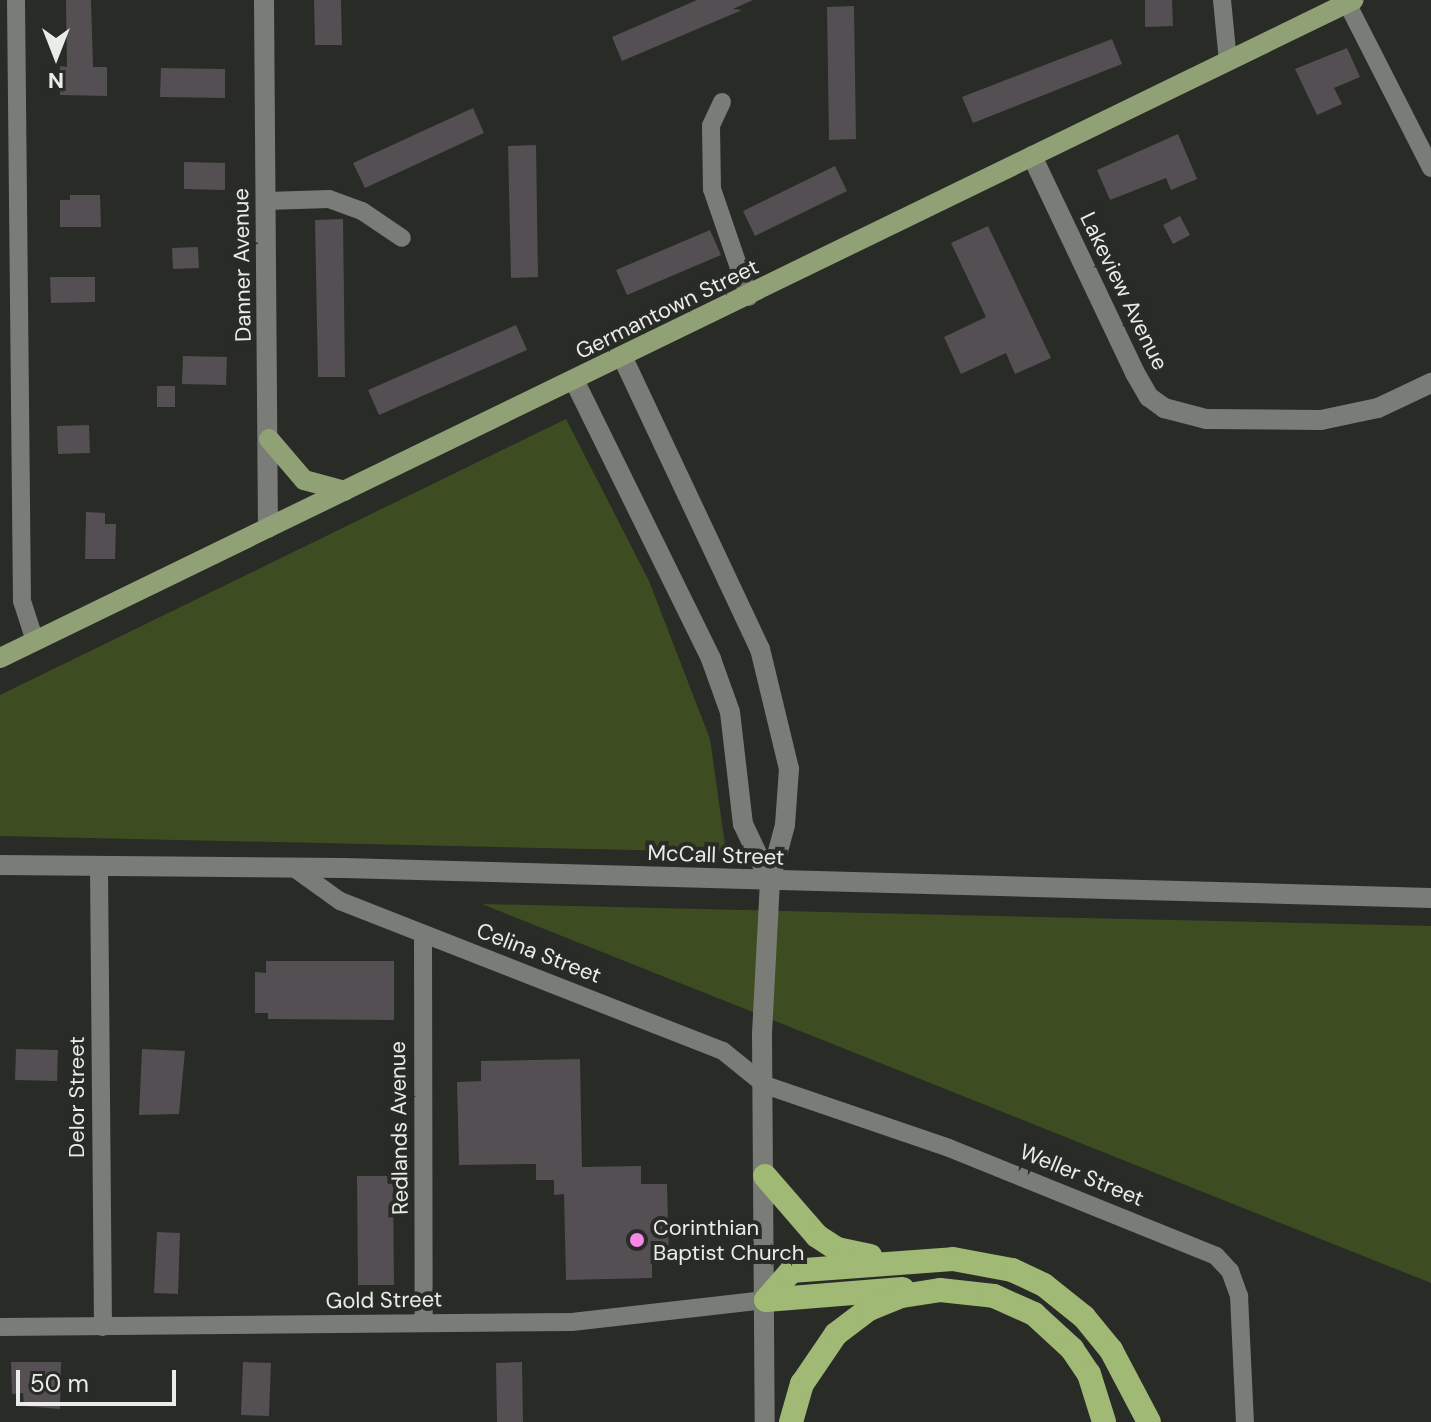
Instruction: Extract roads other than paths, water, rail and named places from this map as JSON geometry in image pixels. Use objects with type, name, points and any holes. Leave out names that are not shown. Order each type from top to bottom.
[{"type":"highway","points":[[765,1176],[817,1236],[854,1254],[900,1260]]},
{"type":"highway","points":[[766,1300],[791,1271],[900,1260],[980,1261],[1044,1285],[1084,1317],[1111,1350],[1149,1422]]},
{"type":"highway","points":[[766,1300],[828,1292],[934,1290],[994,1296],[1034,1314],[1072,1349],[1089,1374],[1104,1422]]},
{"type":"highway","points":[[791,1422],[802,1384],[836,1334],[869,1309],[934,1290]]},
{"type":"main road","name":"Germantown Street","points":[[0,658],[749,297],[1350,1]]},
{"type":"main road","points":[[269,439],[304,480],[345,491]]},
{"type":"street","points":[[16,0],[9,122],[22,601],[35,641]]},
{"type":"street","name":"Danner Avenue","points":[[264,0],[268,528]]},
{"type":"street","points":[[1222,0],[1228,61]]},
{"type":"street","points":[[1350,1],[1431,168]]},
{"type":"street","points":[[722,102],[711,126],[712,189],[749,297]]},
{"type":"street","name":"Lakeview Avenue","points":[[1032,156],[1135,373],[1149,397],[1164,408],[1206,419],[1321,420],[1378,408],[1431,383]]},
{"type":"street","points":[[267,201],[329,199],[362,211],[402,238]]},
{"type":"street","points":[[622,356],[754,635],[778,709],[789,769],[785,825],[770,881],[762,1036],[765,1085],[765,1422]]},
{"type":"street","points":[[574,380],[711,659],[730,712],[743,824],[770,881]]},
{"type":"street","name":"McCall Street","points":[[0,865],[294,868],[1431,898]]},
{"type":"street","name":"Delor Street","points":[[99,868],[103,1327]]},
{"type":"street","name":"Celina Street","points":[[294,868],[340,901],[723,1051],[765,1085]]},
{"type":"street","name":"Redlands Avenue","points":[[423,934],[424,1323]]},
{"type":"street","name":"Weller Street","points":[[765,1085],[949,1148],[1216,1256],[1230,1271],[1239,1296],[1245,1422]]},
{"type":"street","name":"Gold Street","points":[[0,1327],[572,1322],[766,1300]]},
{"type":"place","name":"Corinthian Baptist Church","points":[[637,1240]]}]
